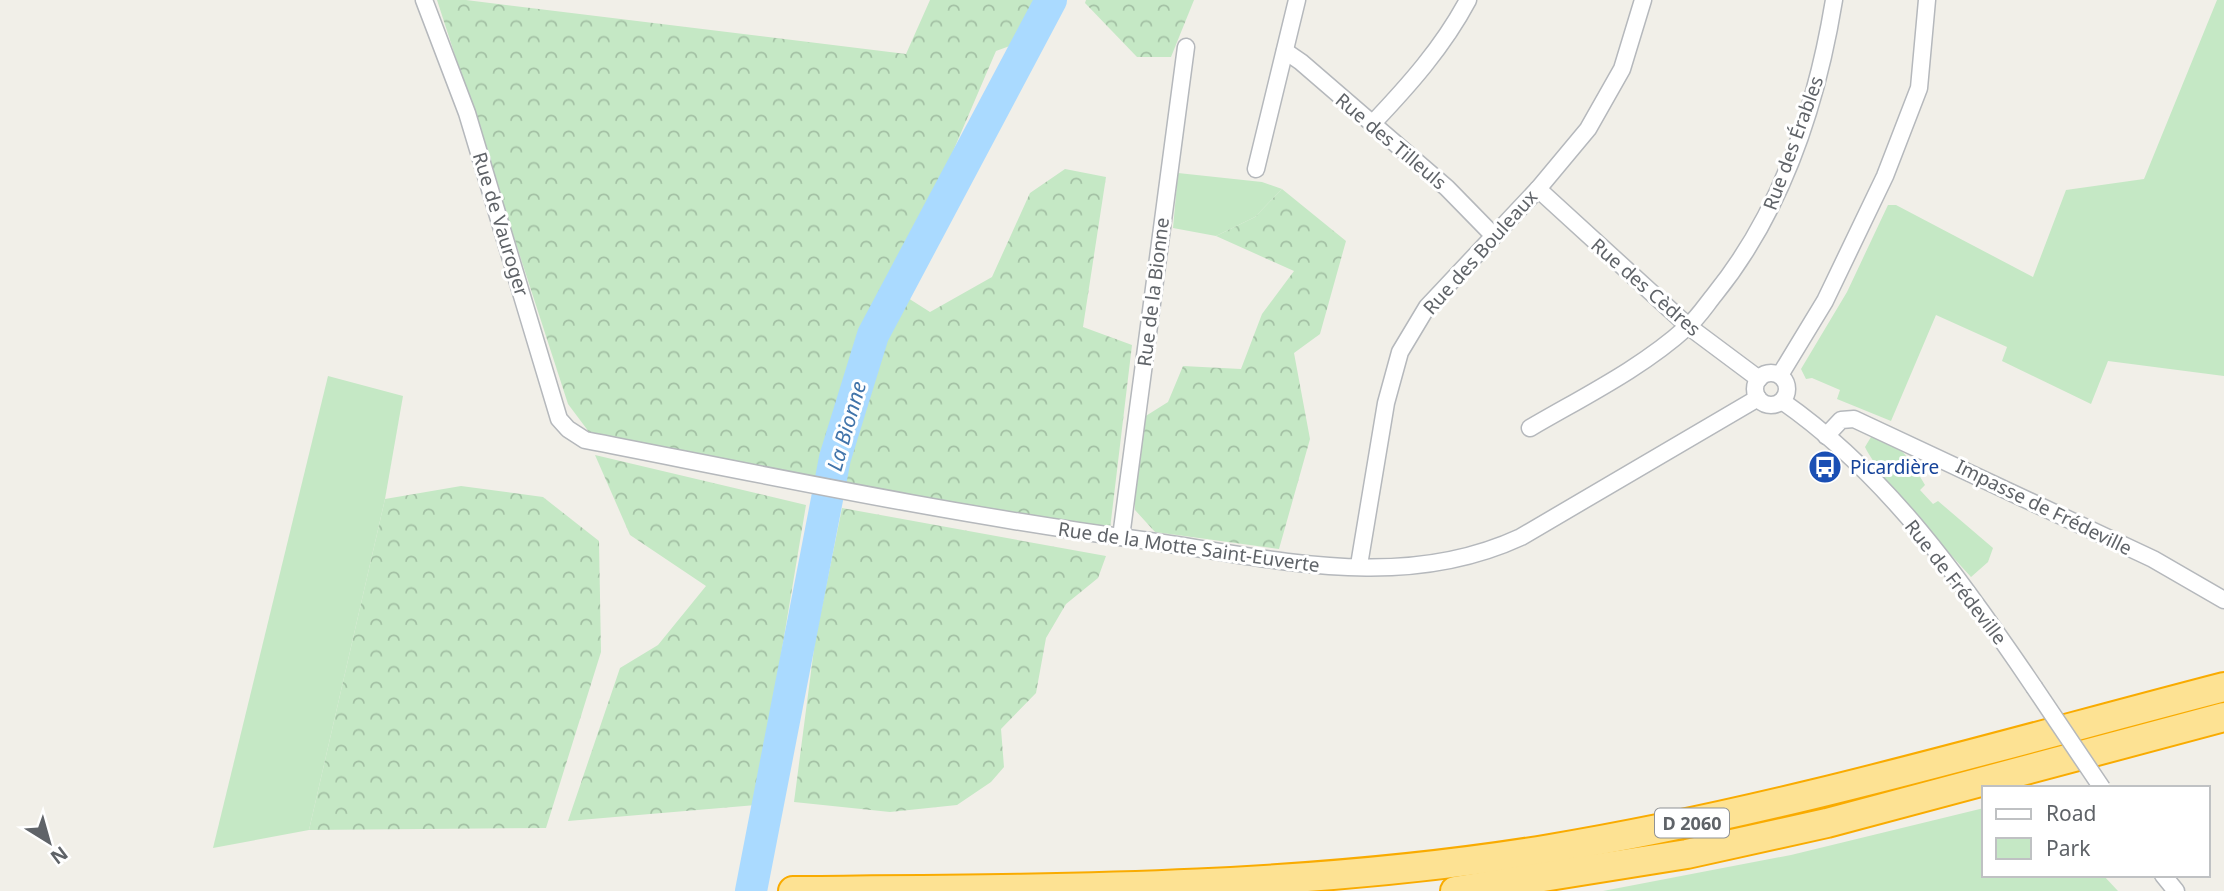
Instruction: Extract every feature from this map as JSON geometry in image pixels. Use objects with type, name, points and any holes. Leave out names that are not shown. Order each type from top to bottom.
[{"type":"highway","name":"D 2060","points":[[793,891],[1108,888],[1299,878],[1416,867],[1547,849],[1666,828],[1865,783],[2224,687]]},
{"type":"highway","name":"D 2060","points":[[1455,891],[1688,854],[1827,823],[2224,718]]},
{"type":"street","name":"Rue de Vauroger","points":[[424,0],[471,125],[559,419],[584,440]]},
{"type":"street","points":[[1256,169],[1297,0]]},
{"type":"street","points":[[1373,123],[1417,76],[1454,27],[1468,0]]},
{"type":"street","name":"Rue des Bouleaux","points":[[1359,565],[1386,403],[1399,352],[1427,307],[1538,189],[1588,130],[1622,69],[1643,0]]},
{"type":"street","points":[[1780,375],[1825,300],[1885,176],[1919,88],[1927,0]]},
{"type":"street","name":"Rue des Érables","points":[[1530,428],[1622,374],[1688,326],[1740,263],[1770,209],[1795,148],[1827,46],[1829,2]]},
{"type":"street","name":"Rue de la Bionne","points":[[1121,537],[1186,47]]},
{"type":"street","name":"Rue des Tilleuls","points":[[1285,51],[1447,188],[1493,235]]},
{"type":"street","name":"Rue des Cèdres","points":[[1538,189],[1622,270],[1688,326],[1759,379]]},
{"type":"street","points":[[1769,373],[1780,375],[1787,386],[1782,401],[1772,405],[1758,398],[1755,387],[1759,379],[1769,373]]},
{"type":"street","name":"Rue de la Motte Saint-Euverte","points":[[584,440],[846,493],[1307,566],[1446,563],[1492,551],[1608,489],[1758,398]]},
{"type":"street","name":"Rue de Frédeville","points":[[1782,401],[1826,436],[1927,538],[1978,604],[2101,786]]},
{"type":"street","name":"Impasse de Frédeville","points":[[1826,436],[1841,420],[1854,419],[2153,559],[2224,600]]},
{"type":"street","points":[[2165,877],[2176,891]]},
{"type":"green space","points":[[437,0],[466,0],[906,54],[930,0],[1045,0],[1026,40],[996,51],[894,289],[824,481],[601,448],[568,404]]},
{"type":"green space","points":[[1086,0],[1194,0],[1171,57],[1137,57],[1085,3]]},
{"type":"green space","points":[[2217,0],[2224,0],[2224,376],[2108,361],[2091,404],[2002,361],[2007,347],[1936,315],[1891,421],[1837,399],[1840,390],[1812,378],[1806,379],[1801,369],[1847,292],[1888,205],[1896,205],[2033,277],[2066,190],[2144,179]]},
{"type":"green space","points":[[1065,169],[1106,177],[1083,327],[1132,345],[1110,529],[841,486],[883,342],[908,298],[930,312],[992,277],[1030,193]]},
{"type":"green space","points":[[1178,173],[1262,182],[1282,189],[1255,217],[1216,236],[1173,228]]},
{"type":"green space","points":[[1282,189],[1346,241],[1320,334],[1294,353],[1310,439],[1279,549],[1155,532],[1135,510],[1133,424],[1168,402],[1183,366],[1241,369],[1262,314],[1294,271],[1216,236],[1255,217]]},
{"type":"green space","points":[[328,376],[403,396],[385,499],[309,830],[213,848]]},
{"type":"green space","points":[[1871,437],[1890,442],[1897,447],[1915,468],[1925,485],[1920,490],[1933,504],[1938,501],[1993,548],[1988,562],[1971,577],[1890,488],[1865,447]]},
{"type":"green space","points":[[595,455],[806,505],[756,805],[568,821],[620,668],[658,645],[706,586],[630,535]]},
{"type":"green space","points":[[461,486],[543,497],[599,541],[601,652],[546,828],[309,830],[385,499]]},
{"type":"green space","points":[[842,508],[1106,556],[1098,578],[1066,604],[1046,638],[1036,693],[1001,729],[1004,767],[991,782],[957,805],[890,812],[794,802],[815,641]]},
{"type":"green space","points":[[1982,808],[1982,877],[2105,877],[2118,891],[1603,891],[1791,855]]},
{"type":"waterway","name":"La Bionne","points":[[751,891],[835,458],[873,335],[1051,0]]},
{"type":"place","name":"Picardière","points":[[1825,467]]}]
